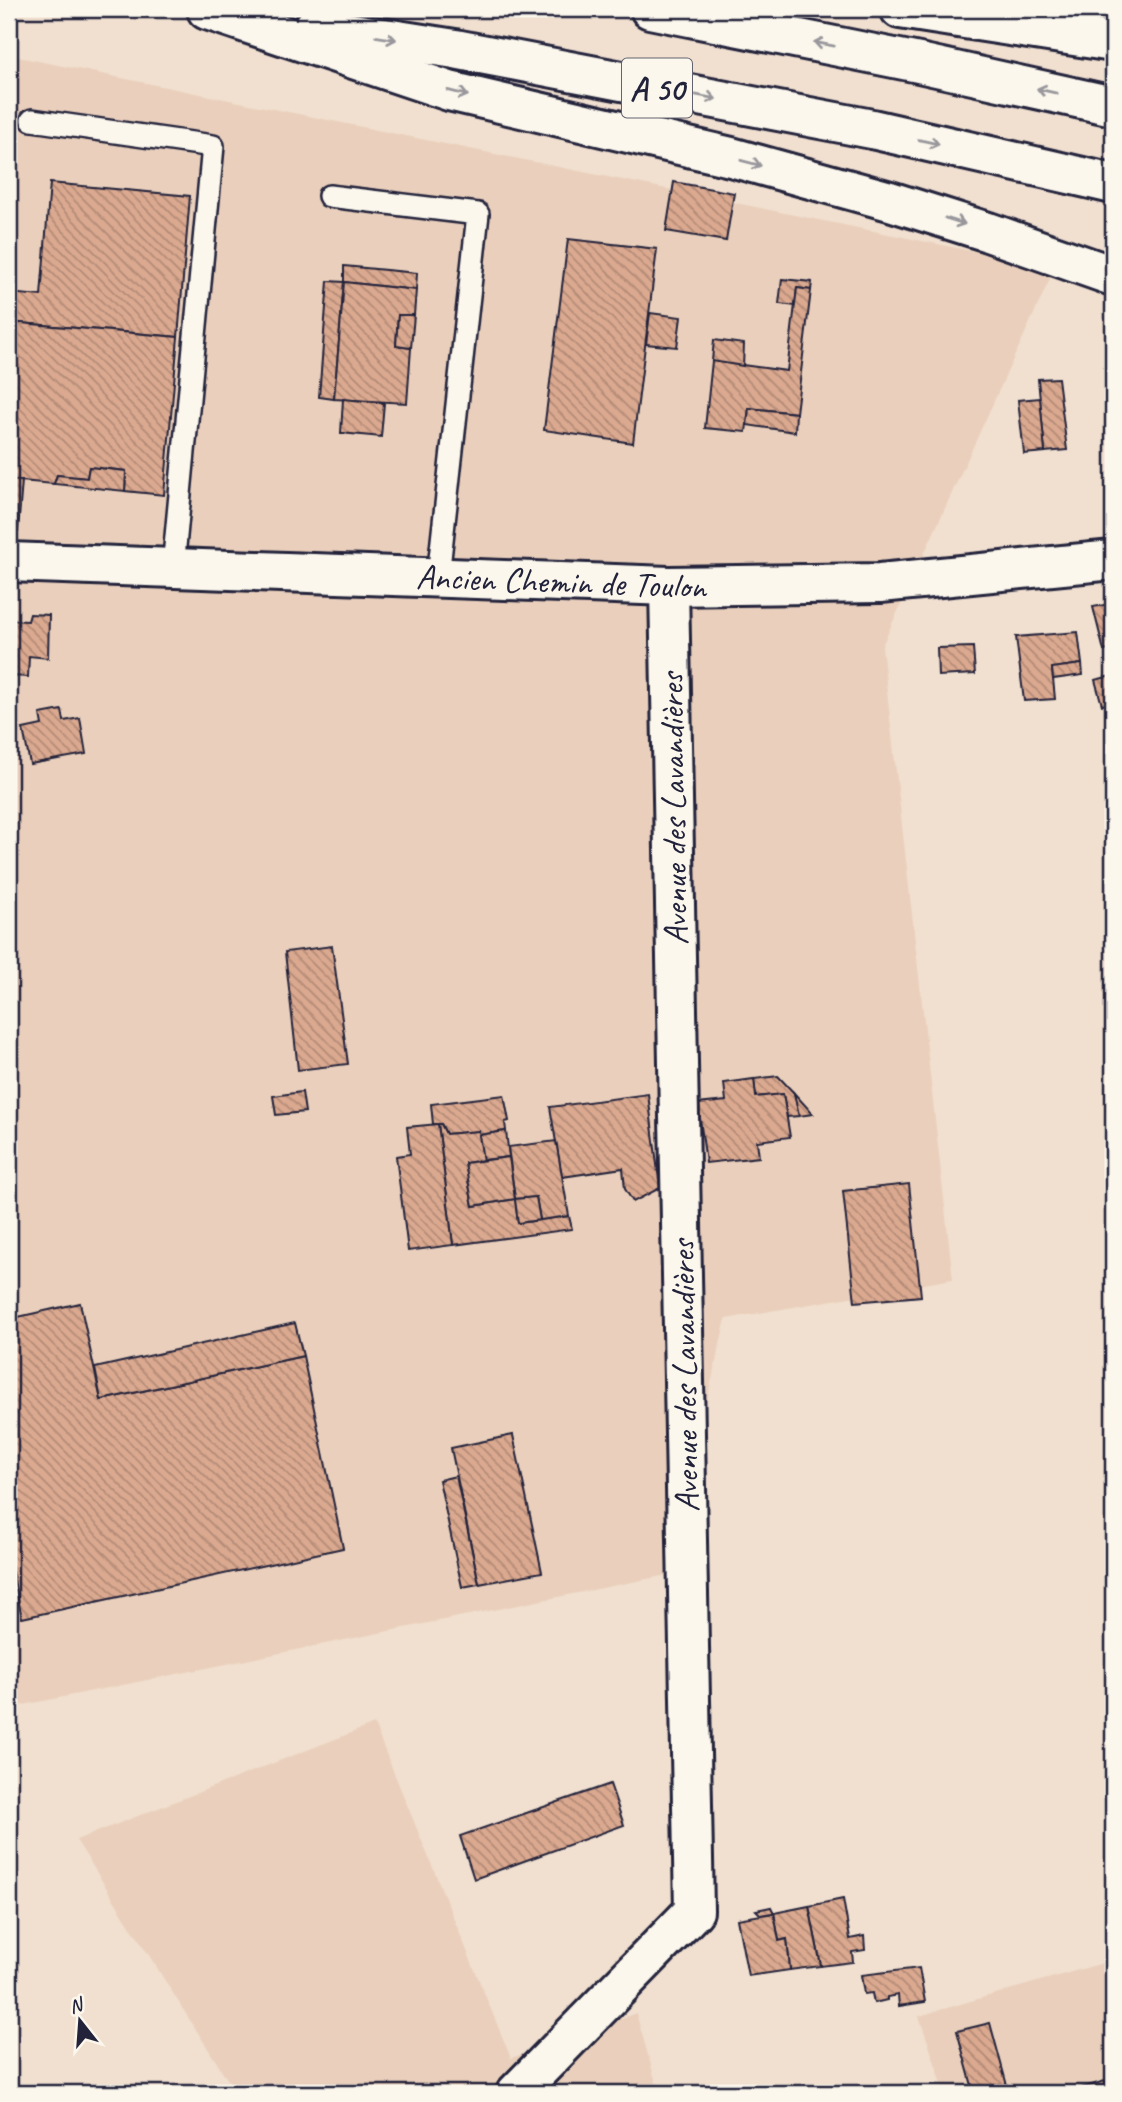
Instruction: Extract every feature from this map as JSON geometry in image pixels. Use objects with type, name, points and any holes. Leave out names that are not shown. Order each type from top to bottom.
[{"type":"main road","name":"A 50","points":[[650,9],[905,60],[1113,106]]},
{"type":"main road","points":[[900,9],[1113,42]]},
{"type":"main road","name":"A 50","points":[[202,10],[455,49],[872,129],[1113,184]]},
{"type":"main road","points":[[202,10],[449,91],[731,157],[890,201],[1113,276]]},
{"type":"main road","name":"Ancien Chemin de Toulon","points":[[9,562],[669,586],[880,583],[1113,560]]},
{"type":"main road","name":"Avenue des Lavandières","points":[[516,2093],[694,1911],[669,586]]},
{"type":"lane","points":[[32,120],[213,146],[173,568]]},
{"type":"lane","points":[[329,196],[478,214],[438,578]]},
{"type":"shaded area","points":[[9,55],[1055,268],[882,646],[953,1279],[726,1319],[667,1575],[9,1708]]},
{"type":"shaded area","points":[[374,1724],[511,2058],[636,2013],[659,2093],[236,2093],[76,1840]]},
{"type":"shaded area","points":[[1113,1960],[1113,2093],[945,2093],[919,2016]]},
{"type":"building","points":[[9,62],[15,63],[9,108]]},
{"type":"building","points":[[674,182],[734,193],[726,241],[666,231]]},
{"type":"building","points":[[50,183],[190,196],[178,337],[9,322],[9,293],[41,296]]},
{"type":"building","points":[[568,239],[657,249],[633,443],[544,430]]},
{"type":"building","points":[[344,266],[417,273],[416,290],[344,282]]},
{"type":"building","points":[[782,279],[812,282],[811,290],[797,288],[795,306],[779,304]]},
{"type":"building","points":[[328,281],[344,282],[334,399],[319,397]]},
{"type":"building","points":[[344,282],[416,290],[414,315],[398,315],[396,346],[411,348],[407,403],[334,399]]},
{"type":"building","points":[[797,288],[811,290],[796,413],[749,408],[746,432],[705,428],[712,361],[787,371]]},
{"type":"building","points":[[650,313],[681,317],[677,347],[646,344]]},
{"type":"building","points":[[398,315],[414,315],[411,348],[396,346]]},
{"type":"building","points":[[9,322],[178,337],[164,495],[125,491],[126,471],[89,467],[87,478],[57,475],[54,484],[9,480]]},
{"type":"building","points":[[714,340],[744,344],[743,366],[712,361]]},
{"type":"building","points":[[1058,378],[1067,450],[1045,452],[1038,379]]},
{"type":"building","points":[[1040,398],[1045,452],[1024,454],[1018,400]]},
{"type":"building","points":[[343,399],[384,403],[381,437],[341,433]]},
{"type":"building","points":[[749,408],[796,413],[795,432],[747,425]]},
{"type":"building","points":[[89,467],[126,471],[125,491],[54,484],[57,475],[87,478]]},
{"type":"building","points":[[9,480],[22,481],[18,531],[9,530]]},
{"type":"building","points":[[1113,599],[1113,649],[1104,651],[1093,607],[1110,604],[1109,601]]},
{"type":"building","points":[[30,614],[49,615],[48,658],[29,656],[28,677],[9,676],[9,620],[28,621]]},
{"type":"building","points":[[1078,632],[1082,664],[1052,668],[1055,699],[1024,701],[1016,637]]},
{"type":"building","points":[[973,647],[975,674],[938,676],[937,648]]},
{"type":"building","points":[[1082,664],[1083,675],[1053,679],[1052,668]]},
{"type":"building","points":[[1111,676],[1112,716],[1109,704],[1102,705],[1095,680]]},
{"type":"building","points":[[62,710],[64,721],[80,718],[86,754],[30,764],[23,729],[42,725],[40,714]]},
{"type":"building","points":[[332,946],[348,1064],[298,1070],[285,952]]},
{"type":"building","points":[[778,1076],[794,1093],[799,1116],[787,1117],[783,1094],[756,1097],[754,1079]]},
{"type":"building","points":[[754,1079],[756,1097],[783,1094],[790,1137],[757,1141],[759,1157],[706,1163],[698,1104],[726,1101],[724,1083]]},
{"type":"building","points":[[302,1092],[305,1112],[276,1115],[273,1096]]},
{"type":"building","points":[[794,1093],[813,1114],[799,1116]]},
{"type":"building","points":[[648,1094],[660,1188],[633,1202],[625,1189],[623,1168],[562,1177],[550,1107]]},
{"type":"building","points":[[504,1095],[509,1121],[505,1122],[506,1131],[479,1135],[479,1131],[446,1134],[441,1124],[433,1124],[431,1104]]},
{"type":"building","points":[[438,1124],[441,1124],[446,1134],[479,1131],[483,1160],[465,1163],[473,1206],[515,1199],[518,1223],[569,1216],[572,1229],[453,1245]]},
{"type":"building","points":[[438,1124],[453,1245],[408,1251],[396,1156],[410,1154],[407,1127]]},
{"type":"building","points":[[506,1131],[509,1157],[483,1160],[479,1135]]},
{"type":"building","points":[[556,1141],[569,1216],[540,1220],[536,1197],[515,1199],[508,1147]]},
{"type":"building","points":[[509,1157],[515,1199],[473,1206],[465,1163]]},
{"type":"building","points":[[909,1184],[921,1296],[855,1302],[843,1191]]},
{"type":"building","points":[[536,1197],[540,1220],[518,1223],[515,1199]]},
{"type":"building","points":[[80,1303],[101,1400],[303,1356],[343,1548],[22,1618],[9,1556],[9,1319]]},
{"type":"building","points":[[295,1323],[303,1356],[101,1400],[95,1368]]},
{"type":"building","points":[[513,1435],[542,1572],[479,1584],[451,1448]]},
{"type":"building","points":[[456,1476],[479,1584],[462,1587],[439,1480]]},
{"type":"building","points":[[610,1784],[624,1825],[474,1879],[460,1836]]},
{"type":"building","points":[[843,1899],[850,1939],[864,1936],[865,1950],[852,1952],[853,1962],[821,1966],[809,1906]]},
{"type":"building","points":[[809,1906],[821,1966],[790,1970],[787,1939],[779,1941],[774,1913]]},
{"type":"building","points":[[771,1907],[774,1913],[761,1915],[756,1910]]},
{"type":"building","points":[[774,1913],[779,1941],[787,1939],[790,1970],[748,1976],[737,1919]]},
{"type":"building","points":[[919,1968],[925,2002],[899,2006],[898,1995],[874,2003],[872,1993],[864,1994],[861,1975]]},
{"type":"building","points":[[990,2023],[1009,2093],[974,2093],[957,2031]]},
{"type":"building","points":[[1105,2081],[1108,2093],[1064,2093]]}]
